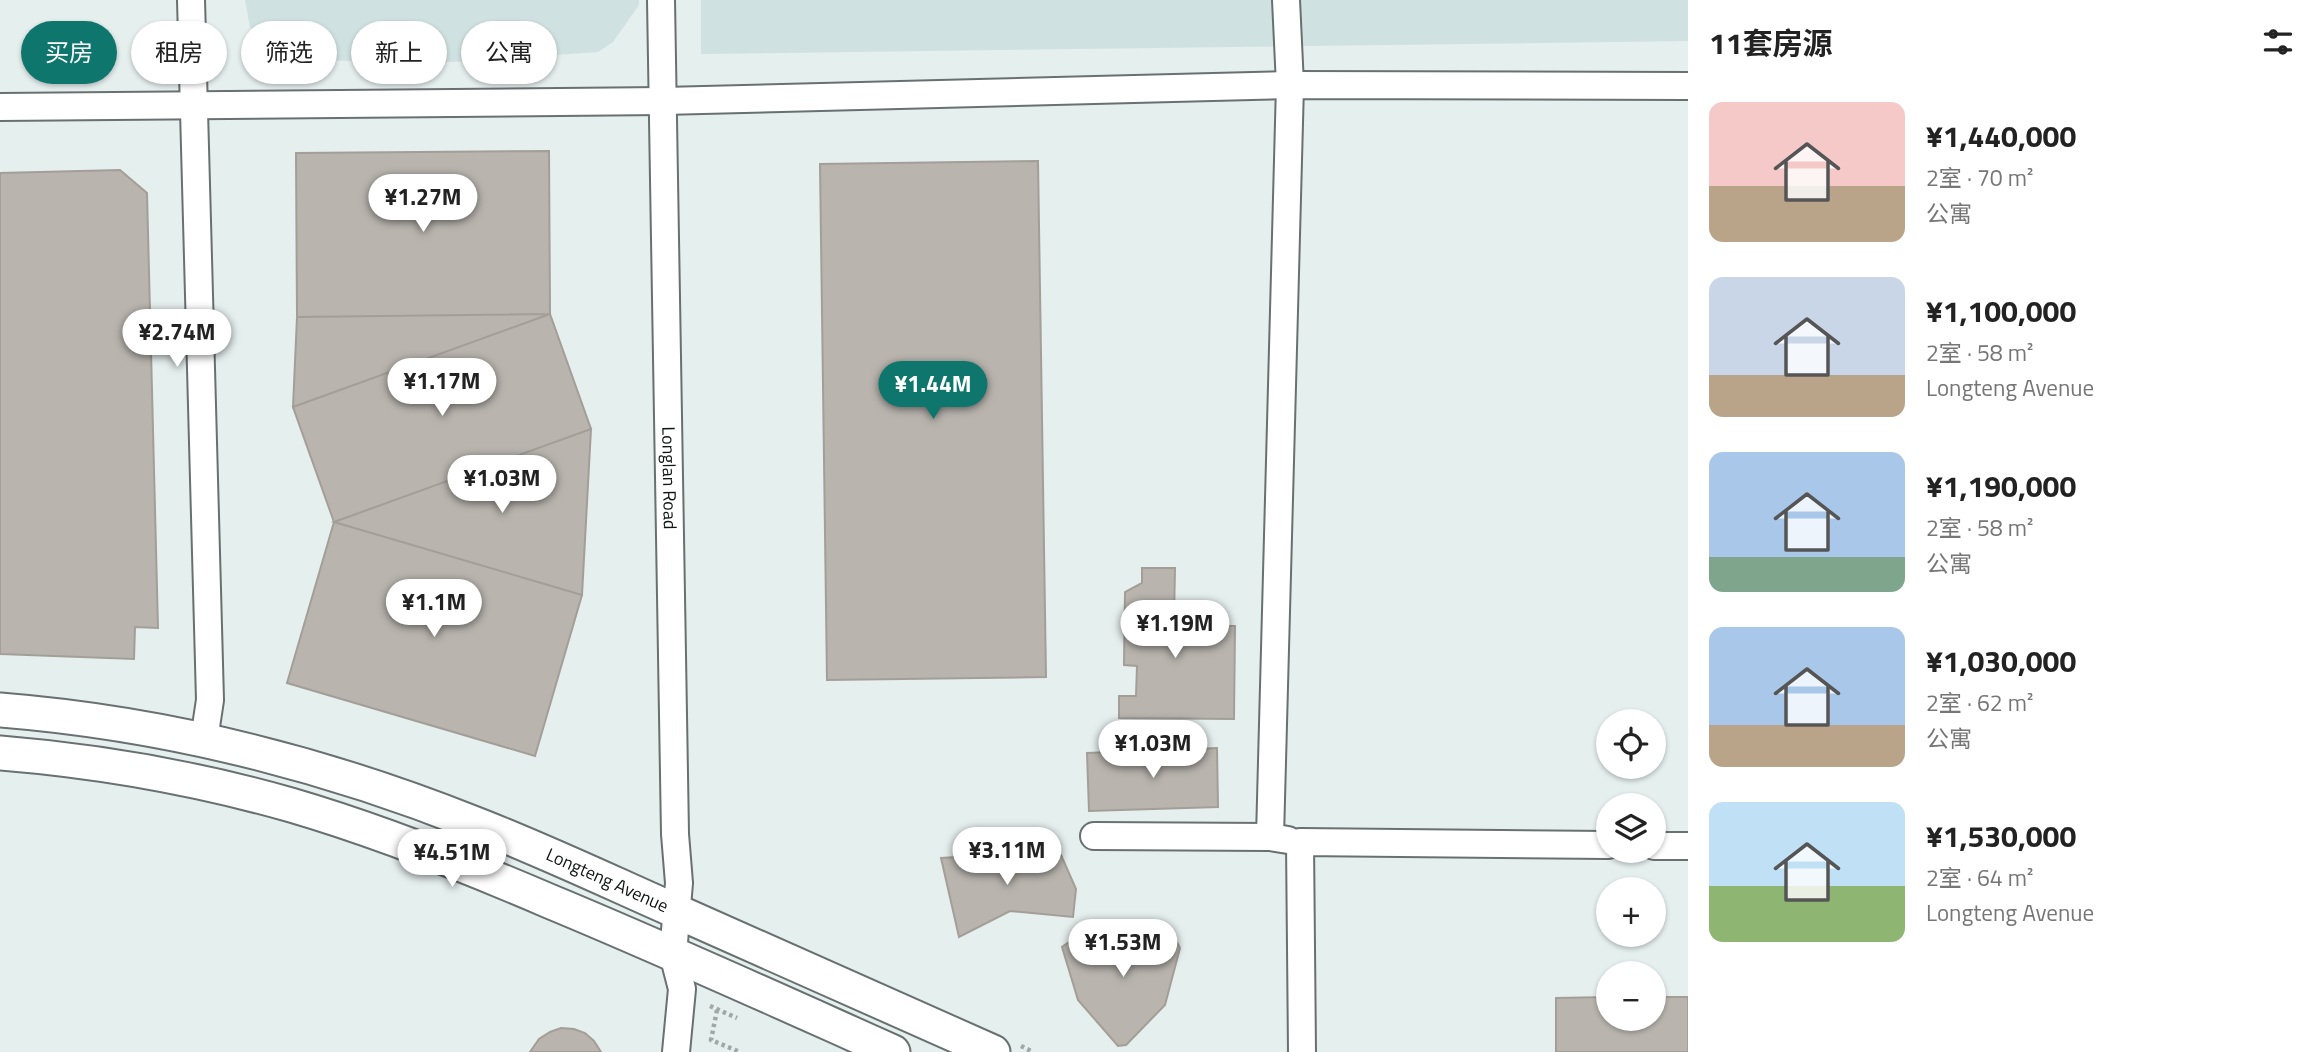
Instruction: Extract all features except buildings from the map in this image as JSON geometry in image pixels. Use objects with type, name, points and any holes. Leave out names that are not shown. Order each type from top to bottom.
[{"type":"main road","name":"Longteng Avenue","points":[[0,710],[113,722],[204,740],[304,765],[472,822],[586,870],[993,1052]]},
{"type":"main road","points":[[0,753],[80,761],[168,775],[292,806],[376,832],[457,862],[727,977],[893,1052]]},
{"type":"street","points":[[191,0],[210,700],[204,740]]},
{"type":"street","name":"Longlan Road","points":[[661,0],[674,820],[679,883],[673,954]]},
{"type":"street","points":[[1270,837],[1290,85],[1286,0]]},
{"type":"street","points":[[0,107],[663,100],[1290,85],[1688,86]]},
{"type":"street","points":[[1094,836],[1270,837],[1300,842],[1596,845]]},
{"type":"street","points":[[1300,842],[1302,1052]]},
{"type":"street","points":[[1666,846],[1688,846]]},
{"type":"street","points":[[673,954],[682,989],[676,1052]]},
{"type":"path","points":[[727,977],[711,1040],[740,1052]]},
{"type":"path","points":[[682,989],[717,1010],[742,1020]]},
{"type":"shaded area","points":[[245,0],[639,0],[639,5],[613,42],[598,52],[557,55],[557,21],[461,21],[461,61],[452,62],[447,62],[447,21],[351,21],[351,61],[337,61],[337,21],[249,21]]},
{"type":"shaded area","points":[[701,0],[1688,0],[1688,41],[701,54]]}]
